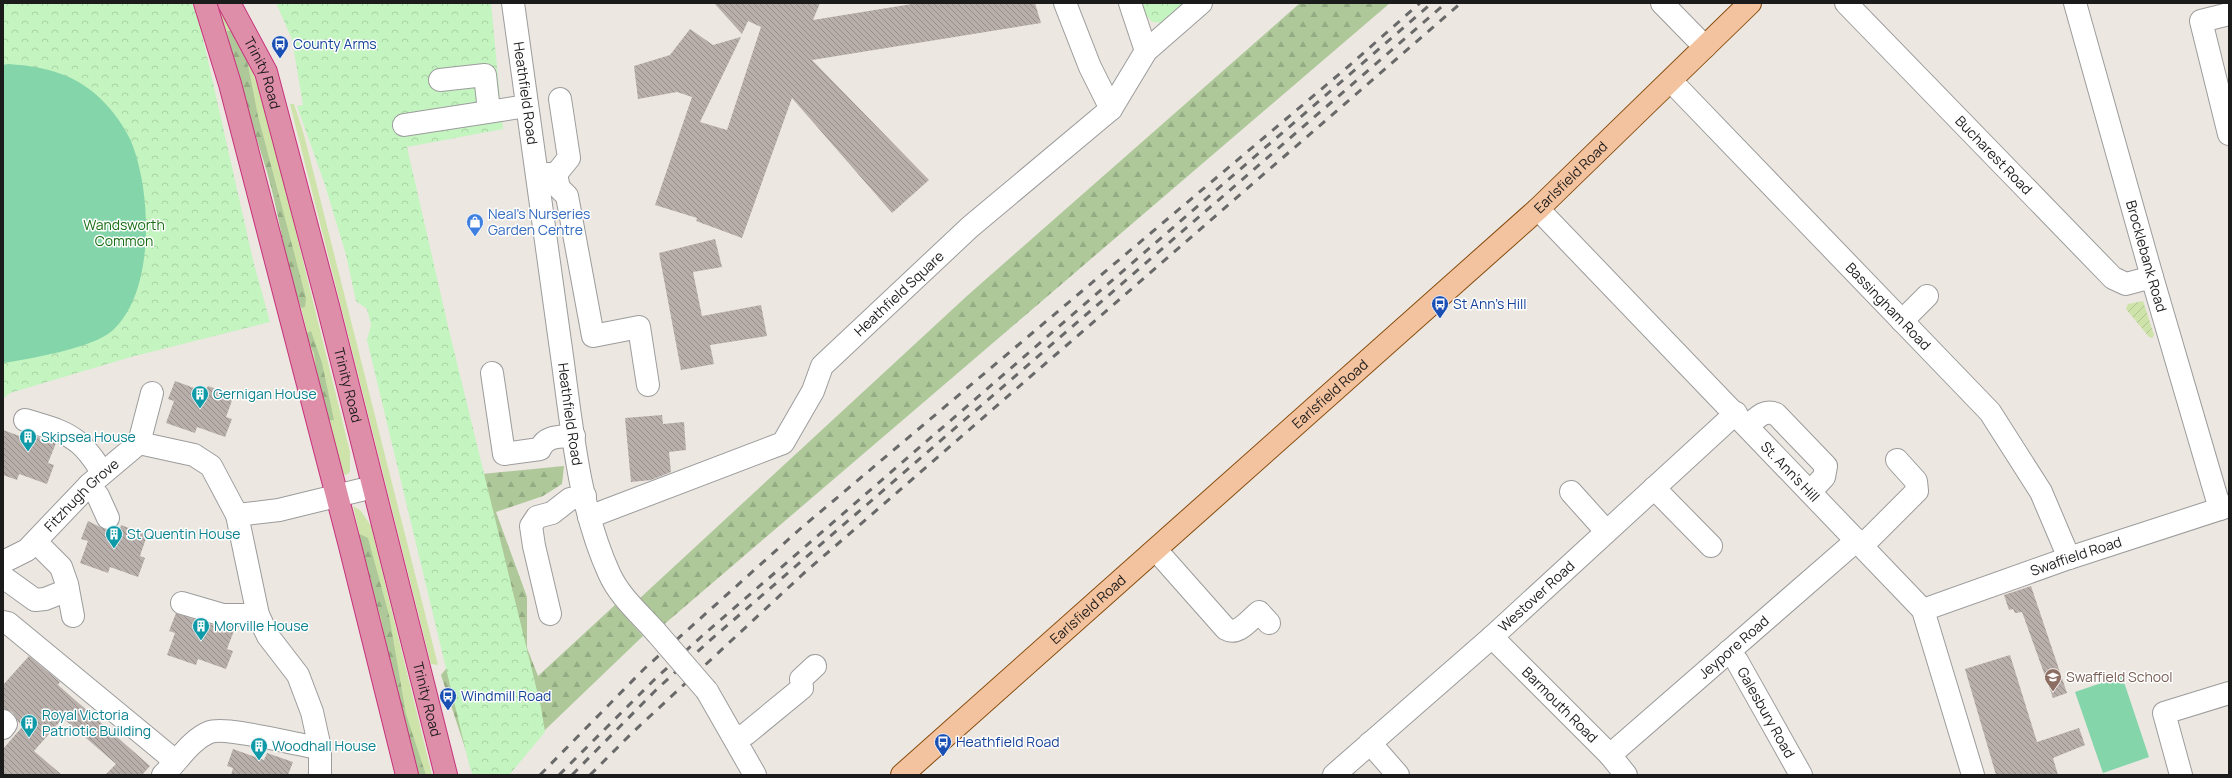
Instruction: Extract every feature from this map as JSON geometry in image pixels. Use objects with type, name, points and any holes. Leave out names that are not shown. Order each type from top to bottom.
[{"type":"highway","points":[[205,3],[230,84],[337,496],[407,775]]},
{"type":"highway","name":"Trinity Road","points":[[229,3],[266,72],[446,775]]},
{"type":"main road","name":"Earlsfield Road","points":[[902,775],[1538,209],[1578,168],[1671,81],[1750,3]]},
{"type":"street","points":[[1066,3],[1090,67],[1111,109]]},
{"type":"street","points":[[1130,3],[1146,51]]},
{"type":"street","name":"Heathfield Square","points":[[550,614],[534,546],[532,526],[537,517],[552,513],[570,499],[587,507],[783,443],[813,391],[822,366],[970,227],[1111,109],[1146,51],[1201,3]]},
{"type":"street","points":[[1662,3],[1705,47]]},
{"type":"street","name":"Bucharest Road","points":[[1846,3],[2113,278],[2126,284],[2152,277]]},
{"type":"street","name":"Brocklebank Road","points":[[2075,3],[2152,277],[2225,507]]},
{"type":"street","name":"Heathfield Road","points":[[519,4],[527,106],[546,174],[574,436],[587,507],[597,544],[610,575],[624,598],[656,632],[707,691],[755,775]]},
{"type":"street","points":[[2228,132],[2201,21],[2229,14]]},
{"type":"street","points":[[440,80],[485,75],[490,111]]},
{"type":"street","name":"Bassingham Road","points":[[1671,81],[1990,412],[2041,492],[2069,558]]},
{"type":"street","points":[[560,99],[569,158],[546,174],[567,196],[593,336],[639,327],[648,385]]},
{"type":"street","points":[[404,125],[527,106]]},
{"type":"street","name":"St. Ann's Hill","points":[[1538,209],[1923,610],[1972,775]]},
{"type":"street","points":[[1902,321],[1927,296]]},
{"type":"street","points":[[492,374],[504,454],[540,449],[543,442],[548,438],[574,436]]},
{"type":"street","points":[[152,392],[139,442],[194,455],[211,466],[237,515],[258,615],[268,636],[298,675],[312,712],[320,748],[320,775]]},
{"type":"street","name":"Westover Road","points":[[1334,775],[1492,637],[1654,488],[1742,420],[1763,413],[1770,412],[1776,414],[1826,466],[1824,477],[1810,492]]},
{"type":"street","points":[[25,420],[60,431],[80,444],[96,479],[98,496],[108,518]]},
{"type":"street","name":"Fitzhugh Grove","points":[[4,569],[36,542],[96,479],[139,442]]},
{"type":"street","name":"Jeypore Road","points":[[1610,755],[1805,586],[1860,543],[1917,490],[1916,480],[1897,460]]},
{"type":"street","points":[[237,515],[279,510],[373,487]]},
{"type":"street","points":[[1654,488],[1711,546]]},
{"type":"street","points":[[1571,492],[1606,531]]},
{"type":"street","name":"Swaffield Road","points":[[1923,610],[2069,558],[2225,507]]},
{"type":"street","name":"Fitzhugh Grove","points":[[36,542],[60,567],[68,590],[73,616]]},
{"type":"street","points":[[1156,550],[1226,629],[1231,632],[1236,631],[1259,612],[1269,622]]},
{"type":"street","points":[[4,569],[35,600],[45,599],[68,590]]},
{"type":"street","points":[[182,603],[223,615],[258,615]]},
{"type":"street","points":[[3,622],[8,623],[168,755],[171,761],[167,771]]},
{"type":"street","name":"Barmouth Road","points":[[1492,637],[1610,755],[1626,775]]},
{"type":"street","name":"Galesbury Road","points":[[1729,651],[1738,661],[1801,775]]},
{"type":"street","points":[[735,738],[746,734],[802,688],[801,679],[815,666]]},
{"type":"street","points":[[2181,775],[2164,713],[2229,693]]},
{"type":"street","points":[[3,722],[6,724],[3,728]]},
{"type":"street","points":[[167,771],[190,746],[211,732],[228,731],[320,748]]},
{"type":"street","points":[[1370,743],[1398,775]]},
{"type":"green space","name":"Wandsworth Common","points":[[3,3],[192,3],[199,21],[253,260],[270,322],[131,357],[10,393],[3,399]]},
{"type":"green space","points":[[213,3],[221,3],[248,58],[266,110],[350,452],[350,472],[346,475],[342,473],[267,170]]},
{"type":"green space","points":[[276,3],[491,3],[503,129],[407,147],[448,326],[541,707],[545,732],[509,775],[473,775],[470,768],[367,340],[371,325],[367,309],[356,301],[346,255],[325,185],[297,106],[303,105],[292,39]]},
{"type":"green space","points":[[1140,3],[1187,3],[1164,23],[1152,22],[1144,12]]},
{"type":"green space","points":[[1300,3],[1390,3],[661,627],[639,599],[968,295]]},
{"type":"green space","points":[[227,31],[233,31],[245,50],[258,116],[306,298],[305,307],[301,308],[295,291],[272,189],[240,84]]},
{"type":"green space","points":[[8,64],[42,68],[74,79],[93,92],[114,113],[130,139],[137,160],[143,185],[146,211],[146,239],[143,266],[136,292],[126,314],[112,331],[91,343],[76,348],[44,356],[3,363],[3,65]]},
{"type":"green space","points":[[290,104],[294,104],[304,135],[438,665],[431,664]]},
{"type":"green space","points":[[2143,301],[2154,335],[2152,338],[2149,337],[2126,309],[2128,304]]},
{"type":"green space","points":[[311,331],[322,363],[334,420],[324,421],[314,353],[305,334]]},
{"type":"green space","points":[[564,466],[562,484],[543,496],[496,512],[527,597],[527,648],[538,676],[615,605],[643,636],[498,775],[471,766],[441,675],[459,653],[482,474]]},
{"type":"green space","points":[[353,506],[361,511],[371,526],[432,775],[416,775]]},
{"type":"green space","points":[[353,531],[368,538],[389,615],[406,714],[426,775],[418,775],[398,709],[381,618]]},
{"type":"green space","points":[[2122,676],[2149,757],[2103,773],[2075,692]]},
{"type":"building","points":[[714,3],[820,3],[813,20],[918,3],[1035,3],[1041,23],[812,60],[929,180],[892,213],[792,98],[742,238],[696,221],[697,218],[655,205],[692,97],[677,92],[638,99],[634,66],[670,55],[690,29],[713,45],[741,37],[700,122],[727,130],[761,27],[748,21],[742,34]]},
{"type":"building","points":[[715,239],[722,267],[693,272],[702,316],[761,305],[767,336],[710,345],[714,364],[681,370],[659,253]]},
{"type":"building","name":"Gernigan House","points":[[175,381],[205,392],[208,386],[234,395],[226,417],[232,419],[225,437],[197,427],[195,433],[166,423],[174,401],[168,399]]},
{"type":"building","points":[[662,415],[663,424],[684,422],[686,450],[669,452],[671,472],[651,480],[631,482],[625,418]]},
{"type":"building","name":"Skipsea House","points":[[3,430],[28,439],[29,434],[56,443],[48,463],[54,465],[47,484],[19,474],[17,480],[3,475]]},
{"type":"building","name":"St Quentin House","points":[[88,521],[106,530],[119,532],[121,525],[147,535],[140,556],[145,558],[138,577],[110,567],[108,573],[80,563],[88,541],[81,539]]},
{"type":"building","points":[[2031,586],[2067,693],[2053,698],[2022,612],[2015,613],[2013,609],[2009,610],[2004,595]]},
{"type":"building","name":"Morville House","points":[[176,613],[207,624],[235,628],[227,649],[233,651],[226,669],[198,659],[196,665],[167,655],[175,633],[169,631]]},
{"type":"building","points":[[2010,655],[2037,742],[2079,728],[2085,745],[2053,758],[2058,775],[1996,775],[1965,669]]},
{"type":"building","name":"Royal Victoria Patriotic Building","points":[[29,656],[60,682],[58,685],[150,766],[142,775],[105,775],[116,764],[63,718],[34,751],[62,775],[3,775],[3,749],[22,727],[12,712],[3,709],[3,685]]},
{"type":"building","name":"Woodhall House","points":[[233,749],[264,760],[267,753],[293,762],[288,775],[231,775],[233,768],[227,766]]},
{"type":"railway","points":[[540,775],[644,669],[800,529],[1350,65],[1420,3]]},
{"type":"railway","points":[[559,775],[654,680],[702,636],[1432,3]]},
{"type":"railway","points":[[572,775],[656,690],[707,643],[1446,3]]},
{"type":"railway","points":[[590,775],[633,732],[803,574],[1461,3]]},
{"type":"place","name":"County Arms","points":[[280,59]]},
{"type":"place","name":"Neal's Nurseries Garden Centre","points":[[475,237]]},
{"type":"place","name":"St Ann's Hill","points":[[1440,319]]},
{"type":"place","name":"Gernigan House","points":[[200,409]]},
{"type":"place","name":"Skipsea House","points":[[28,452]]},
{"type":"place","name":"St Quentin House","points":[[114,549]]},
{"type":"place","name":"Morville House","points":[[201,641]]},
{"type":"place","name":"Swaffield School","points":[[2053,692]]},
{"type":"place","name":"Windmill Road","points":[[448,711]]},
{"type":"place","name":"Royal Victoria Patriotic Building","points":[[29,738]]},
{"type":"place","name":"Heathfield Road","points":[[943,757]]},
{"type":"place","name":"Woodhall House","points":[[259,761]]}]
